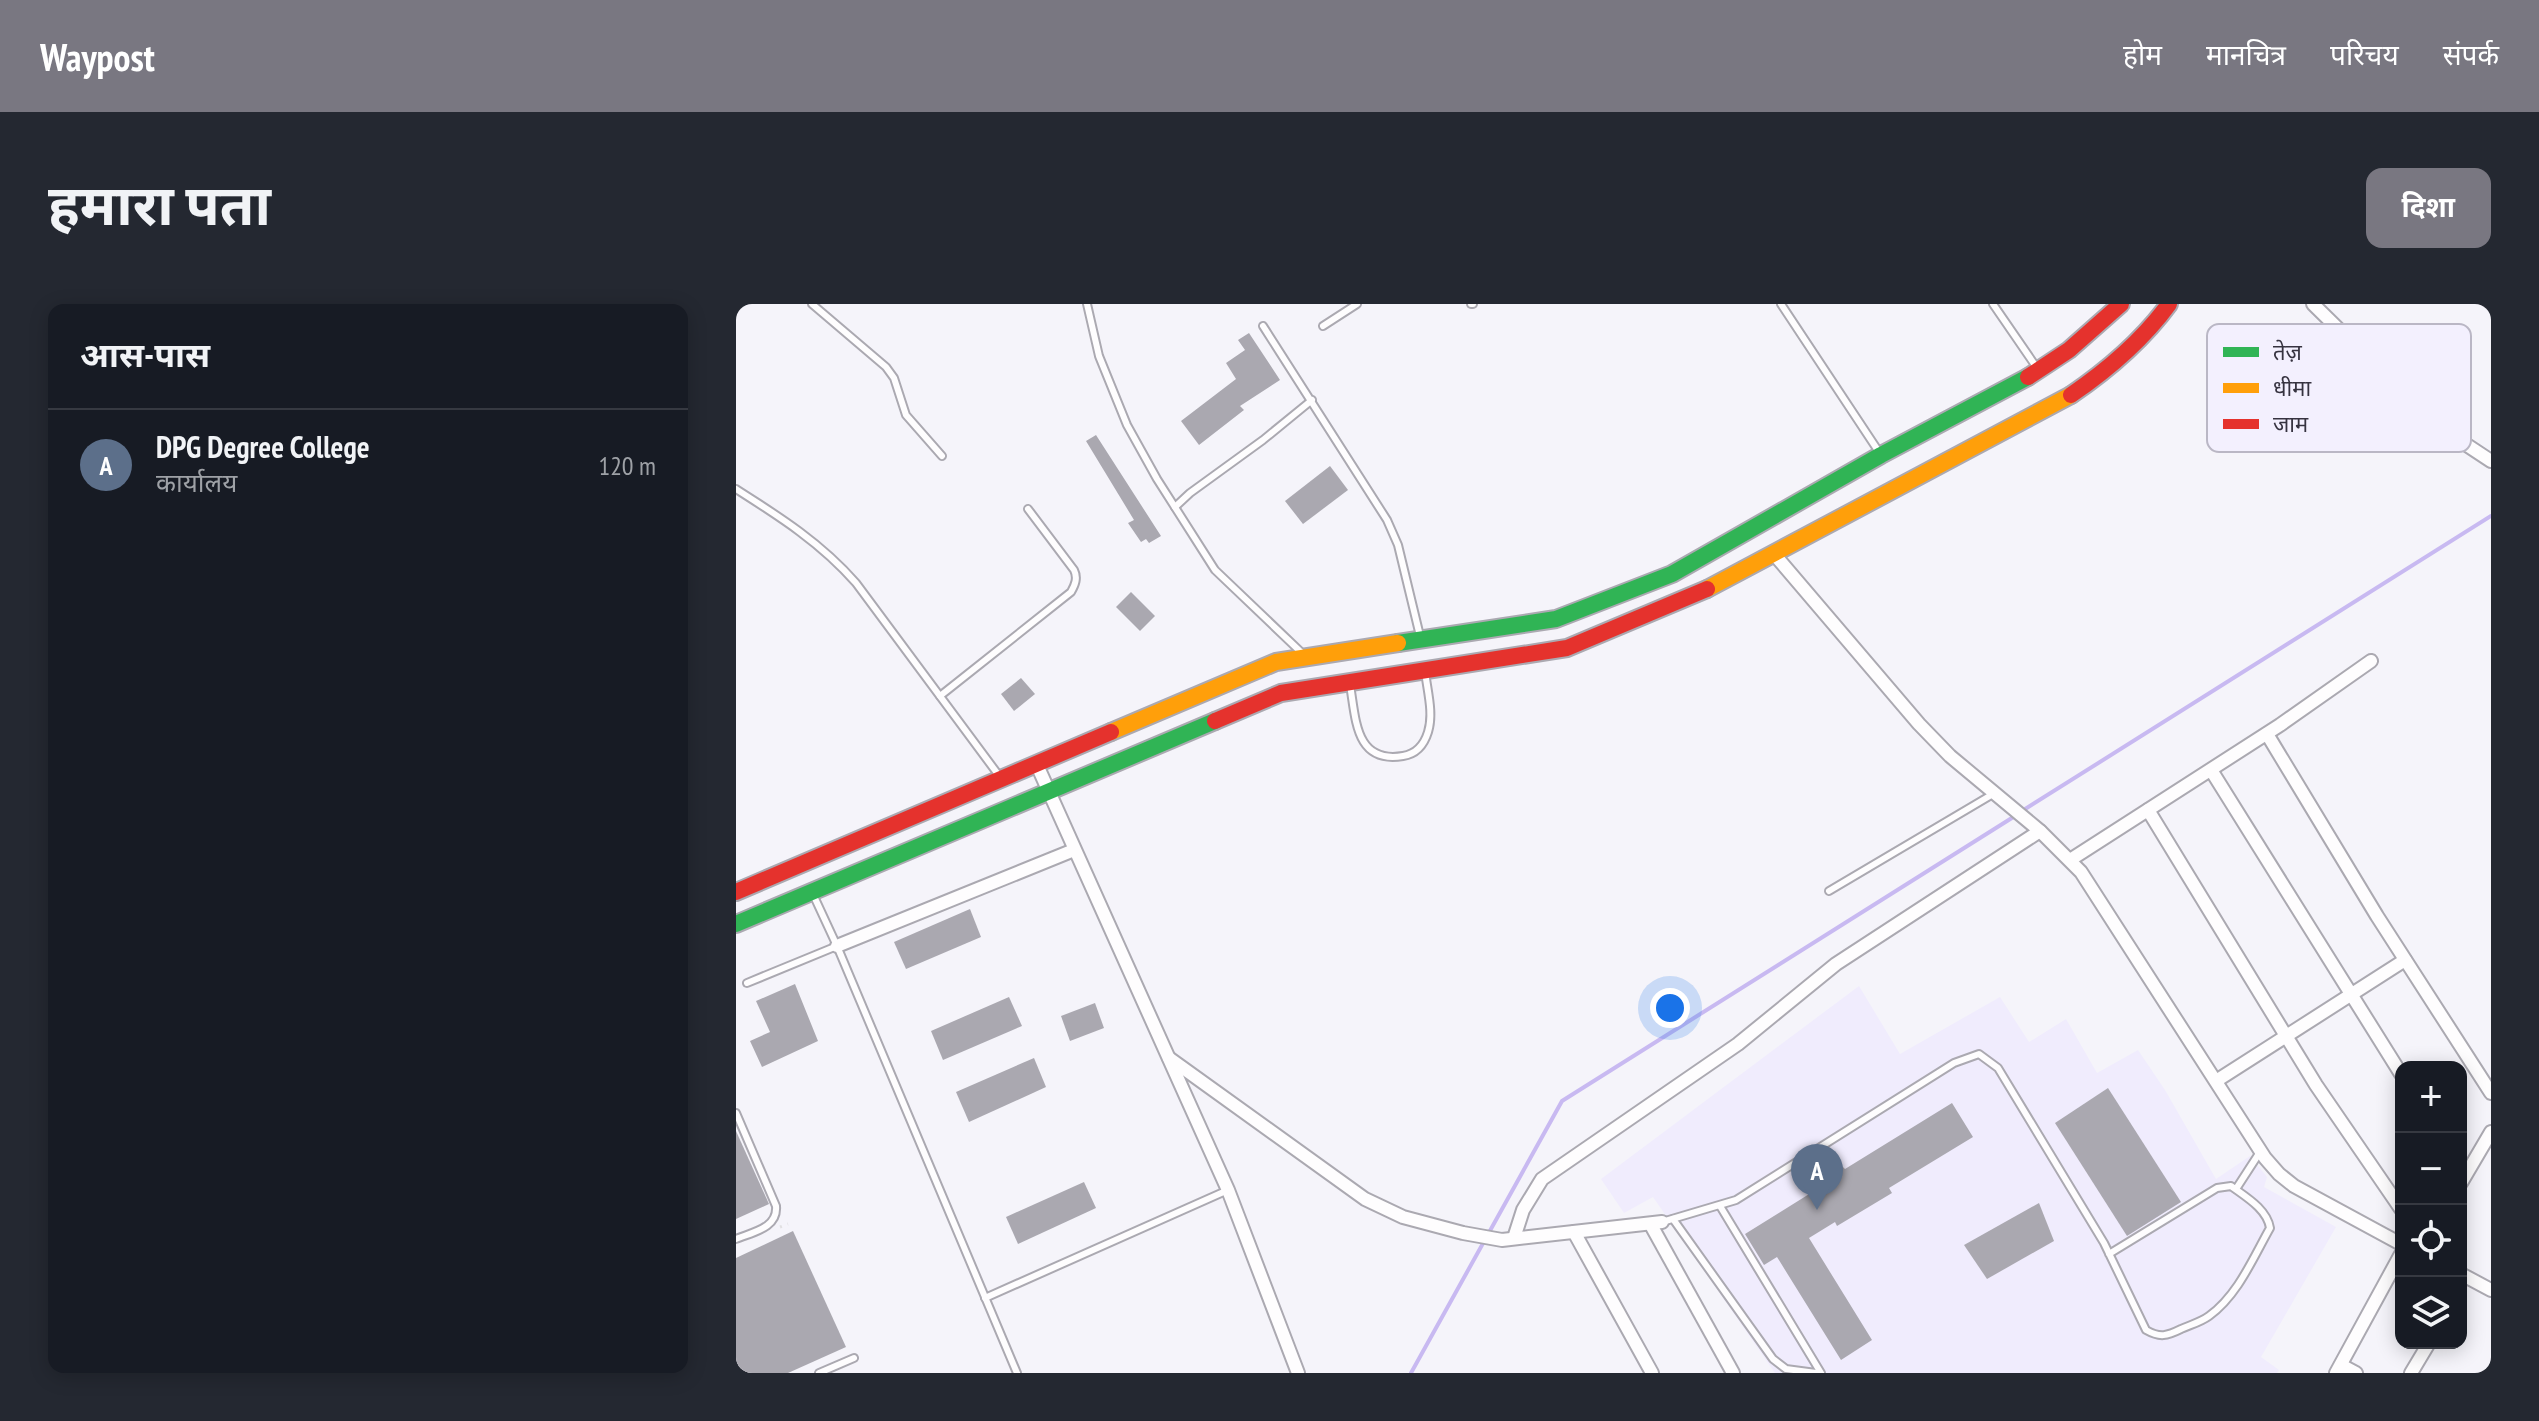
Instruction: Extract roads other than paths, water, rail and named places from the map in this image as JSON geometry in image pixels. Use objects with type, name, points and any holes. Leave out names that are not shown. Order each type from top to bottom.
[{"type":"main road","points":[[736,892],[1276,662],[1556,619],[1672,574],[1881,455],[2039,371],[2069,350],[2121,304]]},
{"type":"main road","points":[[736,924],[1281,693],[1567,648],[1691,598],[2072,394],[2118,363],[2154,327],[2169,304]]},
{"type":"main road","points":[[1464,633],[1471,663]]},
{"type":"street","points":[[2313,304],[2333,324]]},
{"type":"street","points":[[2471,448],[2491,461]]},
{"type":"street","points":[[1774,554],[1910,715],[1950,756],[2040,831],[2081,872],[2261,1151],[2279,1174],[2294,1186],[2395,1241]]},
{"type":"street","points":[[2070,860],[2267,734],[2371,661]]},
{"type":"street","points":[[2267,734],[2405,960],[2491,1093]]},
{"type":"street","points":[[1037,765],[1228,1190],[1298,1373]]},
{"type":"street","points":[[2211,770],[2395,1065]]},
{"type":"street","points":[[2148,810],[2287,1036],[2398,1205]]},
{"type":"street","points":[[1508,1239],[1542,1179],[1738,1044],[1836,964],[2040,831]]},
{"type":"street","points":[[837,946],[1074,850]]},
{"type":"street","points":[[2216,1081],[2405,960]]},
{"type":"street","points":[[1167,1057],[1365,1199],[1403,1217],[1463,1233],[1508,1239],[1662,1222],[1733,1373]]},
{"type":"street","points":[[2467,1169],[2491,1132]]},
{"type":"street","points":[[1574,1232],[1652,1373]]},
{"type":"street","points":[[2356,1373],[2339,1369],[2395,1265]]},
{"type":"street","points":[[2467,1278],[2491,1290]]},
{"type":"street","points":[[2411,1373],[2425,1349]]},
{"type":"lane","points":[[812,304],[886,367],[894,378],[906,415],[942,456]]},
{"type":"lane","points":[[1087,304],[1099,356],[1127,425],[1175,507],[1224,581],[1307,658]]},
{"type":"lane","points":[[1323,326],[1357,304]]},
{"type":"lane","points":[[1781,304],[1881,455]]},
{"type":"lane","points":[[1993,304],[2039,371]]},
{"type":"lane","points":[[1263,326],[1387,520],[1398,545],[1421,640]]},
{"type":"lane","points":[[1175,507],[1312,400]]},
{"type":"lane","points":[[736,489],[831,555],[856,583],[1002,780]]},
{"type":"lane","points":[[940,696],[1071,592],[1075,585],[1074,570],[1028,509]]},
{"type":"lane","points":[[1349,682],[1359,734],[1367,748],[1389,758],[1419,750],[1428,734],[1430,719],[1425,671]]},
{"type":"lane","points":[[1829,891],[1993,794]]},
{"type":"lane","points":[[812,892],[1017,1373]]},
{"type":"lane","points":[[747,983],[837,946]]},
{"type":"lane","points":[[1819,1373],[1786,1369],[1773,1359],[1662,1222],[1736,1200],[1954,1063],[1979,1054],[1998,1068],[2109,1254],[2146,1330],[2166,1336],[2208,1317],[2232,1294],[2270,1228],[2269,1221],[2259,1207],[2236,1189],[2231,1186],[2217,1188],[2109,1254]]},
{"type":"lane","points":[[736,1113],[777,1214],[769,1225],[736,1239]]},
{"type":"lane","points":[[2236,1189],[2261,1151]]},
{"type":"lane","points":[[985,1298],[1228,1190]]},
{"type":"lane","points":[[1720,1206],[1819,1373]]},
{"type":"lane","points":[[819,1373],[854,1358]]},
{"type":"waterway","points":[[2022,811],[2491,516]]},
{"type":"waterway","points":[[1411,1373],[1562,1101],[2015,816]]},
{"type":"place","name":"DPG Degree College","points":[[1817,1210]]}]
